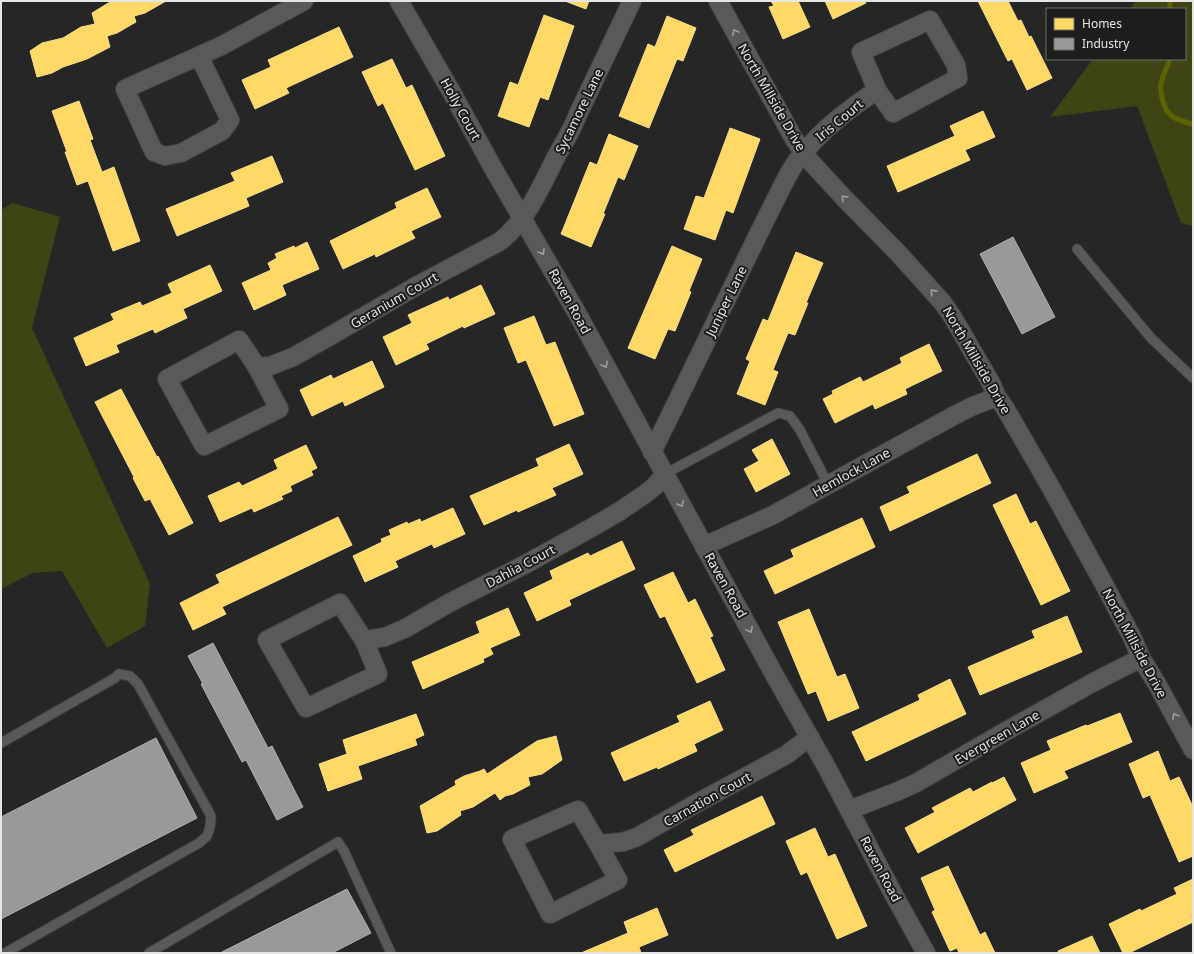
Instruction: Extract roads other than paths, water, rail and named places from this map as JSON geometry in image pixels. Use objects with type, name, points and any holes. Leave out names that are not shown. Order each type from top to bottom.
[{"type":"street","points":[[199,56],[230,120],[222,131],[181,153],[165,156],[154,152],[125,89],[221,46],[304,1]]},
{"type":"street","name":"Holly Court","points":[[399,1],[522,218]]},
{"type":"street","name":"Sycamore Lane","points":[[522,218],[546,178],[574,126],[578,114],[632,1]]},
{"type":"street","name":"North Millside Drive","points":[[718,1],[785,123],[804,152],[844,199],[899,254],[943,303],[952,316],[980,362],[997,397],[1005,408],[1060,503],[1109,592],[1141,658],[1193,750]]},
{"type":"street","points":[[930,20],[956,65],[958,78],[893,113],[877,90],[861,52],[930,20]]},
{"type":"street","name":"Iris Court","points":[[804,152],[820,134],[840,117],[877,90]]},
{"type":"street","name":"Juniper Lane","points":[[652,452],[776,198],[788,175],[799,157],[804,152]]},
{"type":"street","name":"Geranium Court","points":[[257,367],[270,366],[293,357],[418,285],[499,242],[509,235],[522,218]]},
{"type":"street","name":"Raven Road","points":[[522,218],[577,313],[926,953]]},
{"type":"street","points":[[239,340],[257,367],[279,409],[204,446],[167,379],[239,340]]},
{"type":"street","name":"Hemlock Lane","points":[[704,546],[762,521],[960,412],[997,397]]},
{"type":"street","name":"Dahlia Court","points":[[365,642],[372,639],[385,637],[406,628],[449,603],[524,565],[591,528],[645,494],[655,486],[664,474]]},
{"type":"street","points":[[340,603],[365,642],[378,674],[306,708],[267,640],[340,603]]},
{"type":"street","name":"Evergreen Lane","points":[[849,810],[916,783],[1014,726],[1141,658]]},
{"type":"street","name":"Carnation Court","points":[[598,844],[623,842],[637,838],[697,803],[786,756],[810,738]]},
{"type":"street","points":[[578,810],[598,844],[618,880],[550,914],[512,839],[578,810]]},
{"type":"lane","points":[[1077,249],[1151,338],[1193,378]]},
{"type":"lane","points":[[664,474],[778,413],[790,416],[800,430],[828,484]]},
{"type":"lane","points":[[1,743],[115,678],[118,674],[130,676],[138,684],[211,816],[207,836],[199,843],[5,953]]},
{"type":"lane","points":[[149,953],[338,842],[344,851],[391,953]]},
{"type":"waterway","points":[[1170,1],[1170,8]]},
{"type":"waterway","points":[[1170,60],[1161,85],[1161,92],[1166,110],[1173,117],[1193,124]]}]
